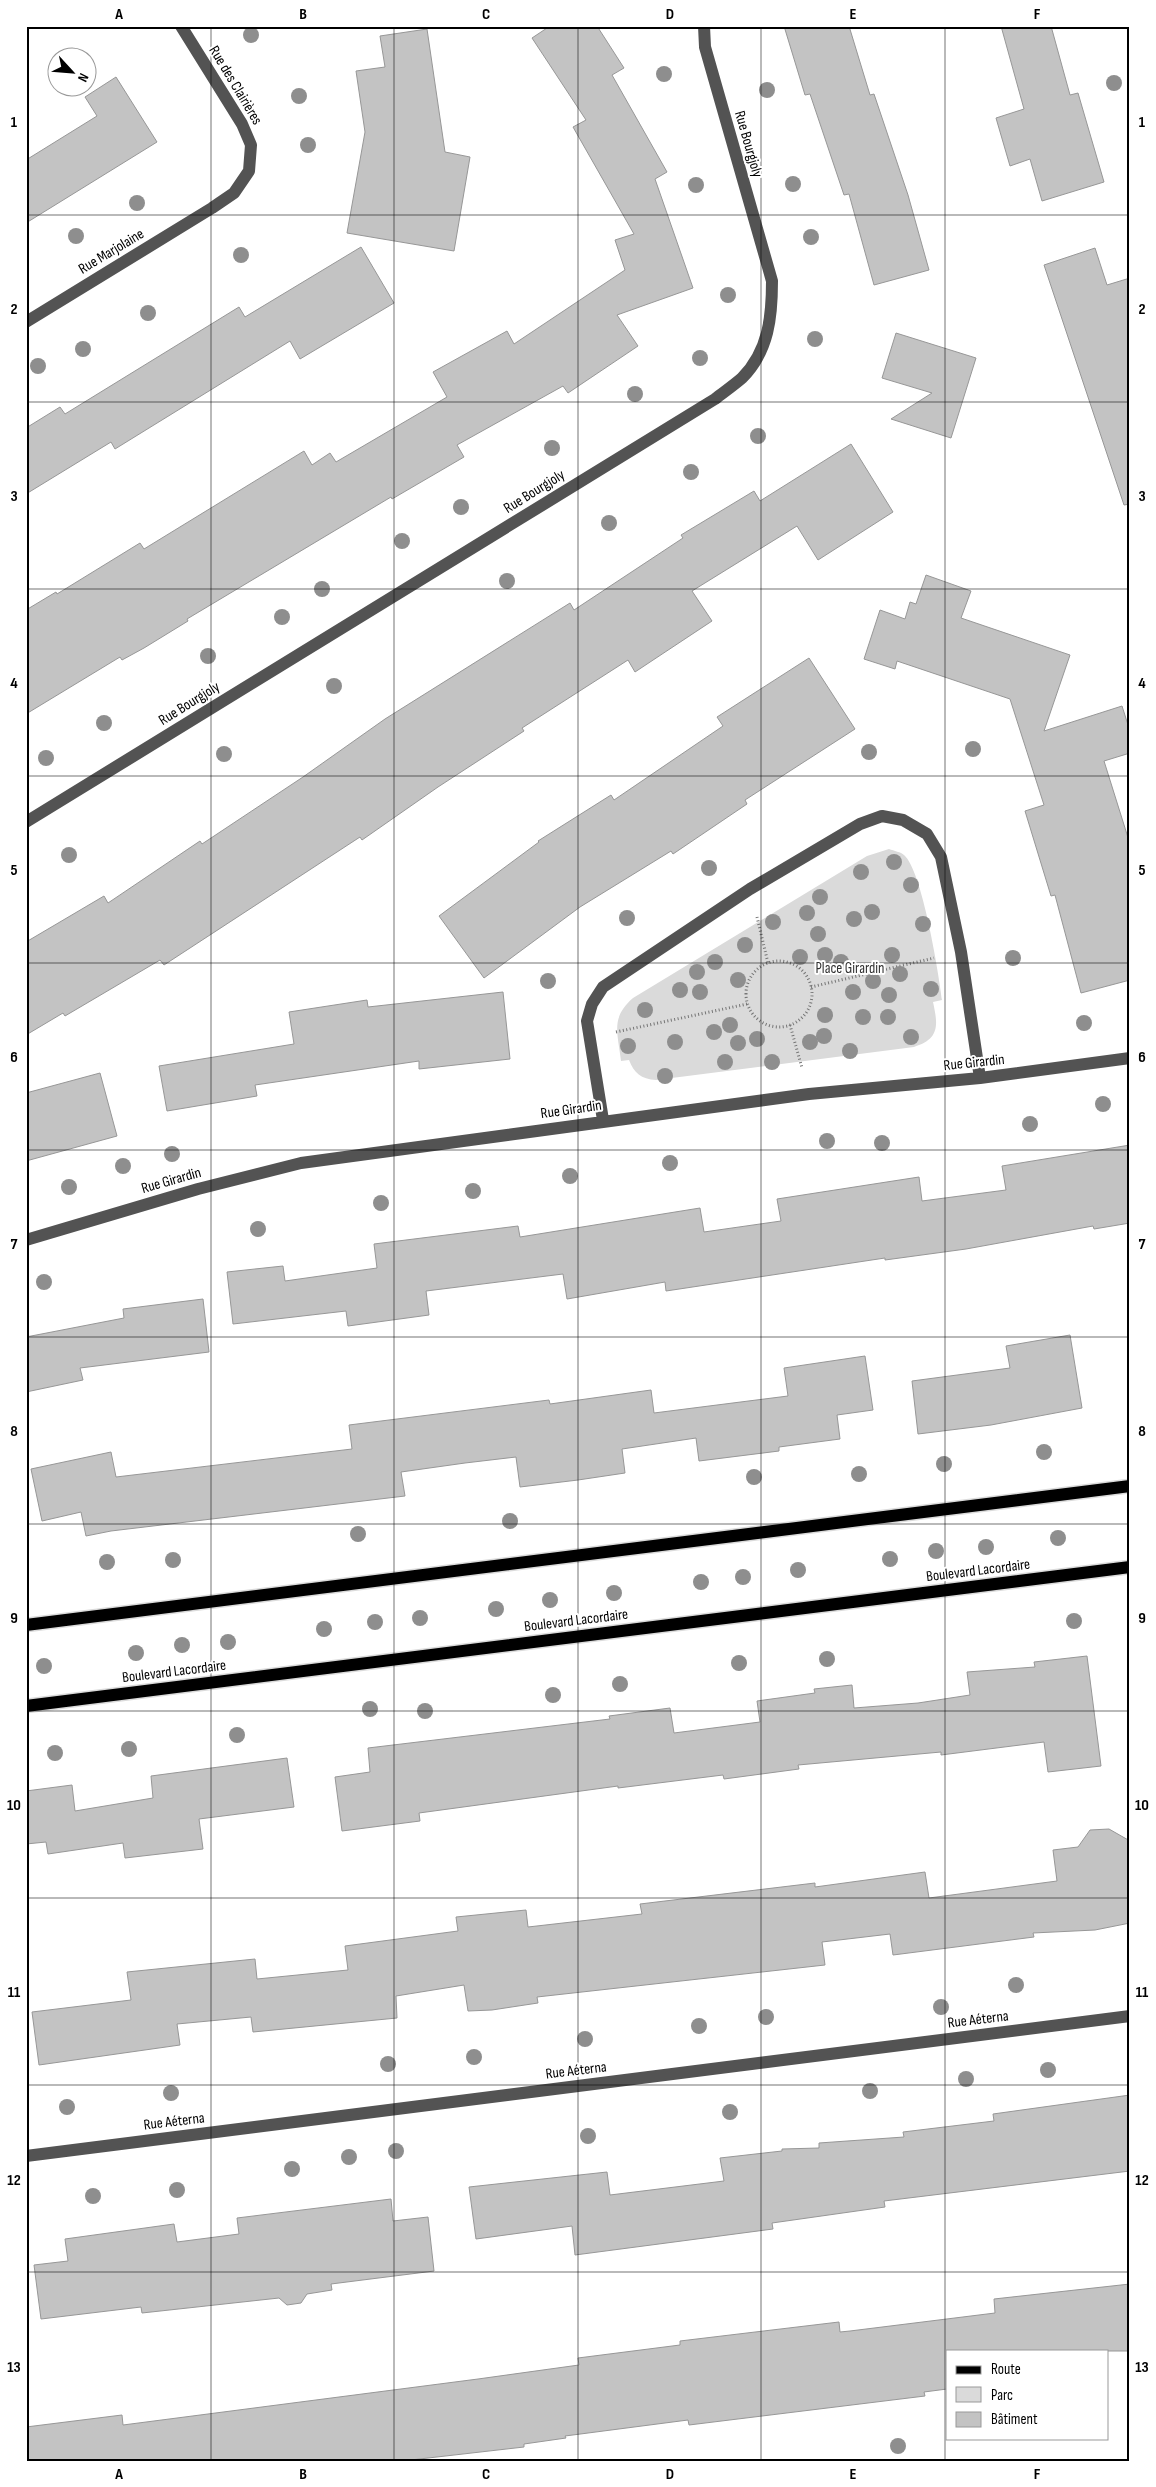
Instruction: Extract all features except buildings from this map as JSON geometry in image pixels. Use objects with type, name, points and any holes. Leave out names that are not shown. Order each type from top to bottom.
[{"type":"main road","points":[[26,1625],[1130,1486]]},
{"type":"main road","name":"Boulevard Lacordaire","points":[[26,1706],[1130,1567]]},
{"type":"street","name":"Rue des Clairières","points":[[181,26],[242,124],[251,145],[250,171],[234,193],[212,208]]},
{"type":"street","name":"Rue Bourgjoly","points":[[26,822],[715,399],[743,377],[763,348],[772,315],[772,281],[705,47],[704,26]]},
{"type":"street","name":"Rue Marjolaine","points":[[26,322],[212,208]]},
{"type":"street","points":[[603,1120],[587,1021],[592,1004],[603,987],[750,889],[860,824],[882,816],[903,820],[927,834],[941,857],[961,952],[980,1078]]},
{"type":"street","name":"Rue Girardin","points":[[26,1240],[198,1189],[301,1163],[603,1120],[809,1094],[980,1078],[1130,1058]]},
{"type":"street","name":"Rue Aéterna","points":[[26,2156],[1130,2016]]},
{"type":"path","points":[[750,889],[768,963]]},
{"type":"path","points":[[811,986],[961,952]]},
{"type":"path","points":[[779,961],[794,966],[806,977],[811,986],[808,1008],[803,1017],[790,1025],[774,1027],[764,1024],[755,1017],[747,1004],[747,987],[751,976],[768,963],[779,961]]},
{"type":"path","points":[[590,1037],[747,1004]]},
{"type":"path","points":[[790,1025],[809,1094]]},
{"type":"green space","name":"Place Girardin","points":[[889,849],[903,854],[911,864],[929,923],[942,1000],[933,1002],[936,1024],[933,1035],[929,1040],[914,1047],[656,1080],[639,1074],[629,1060],[621,1061],[617,1034],[618,1019],[626,1005],[633,998],[867,856]]}]
